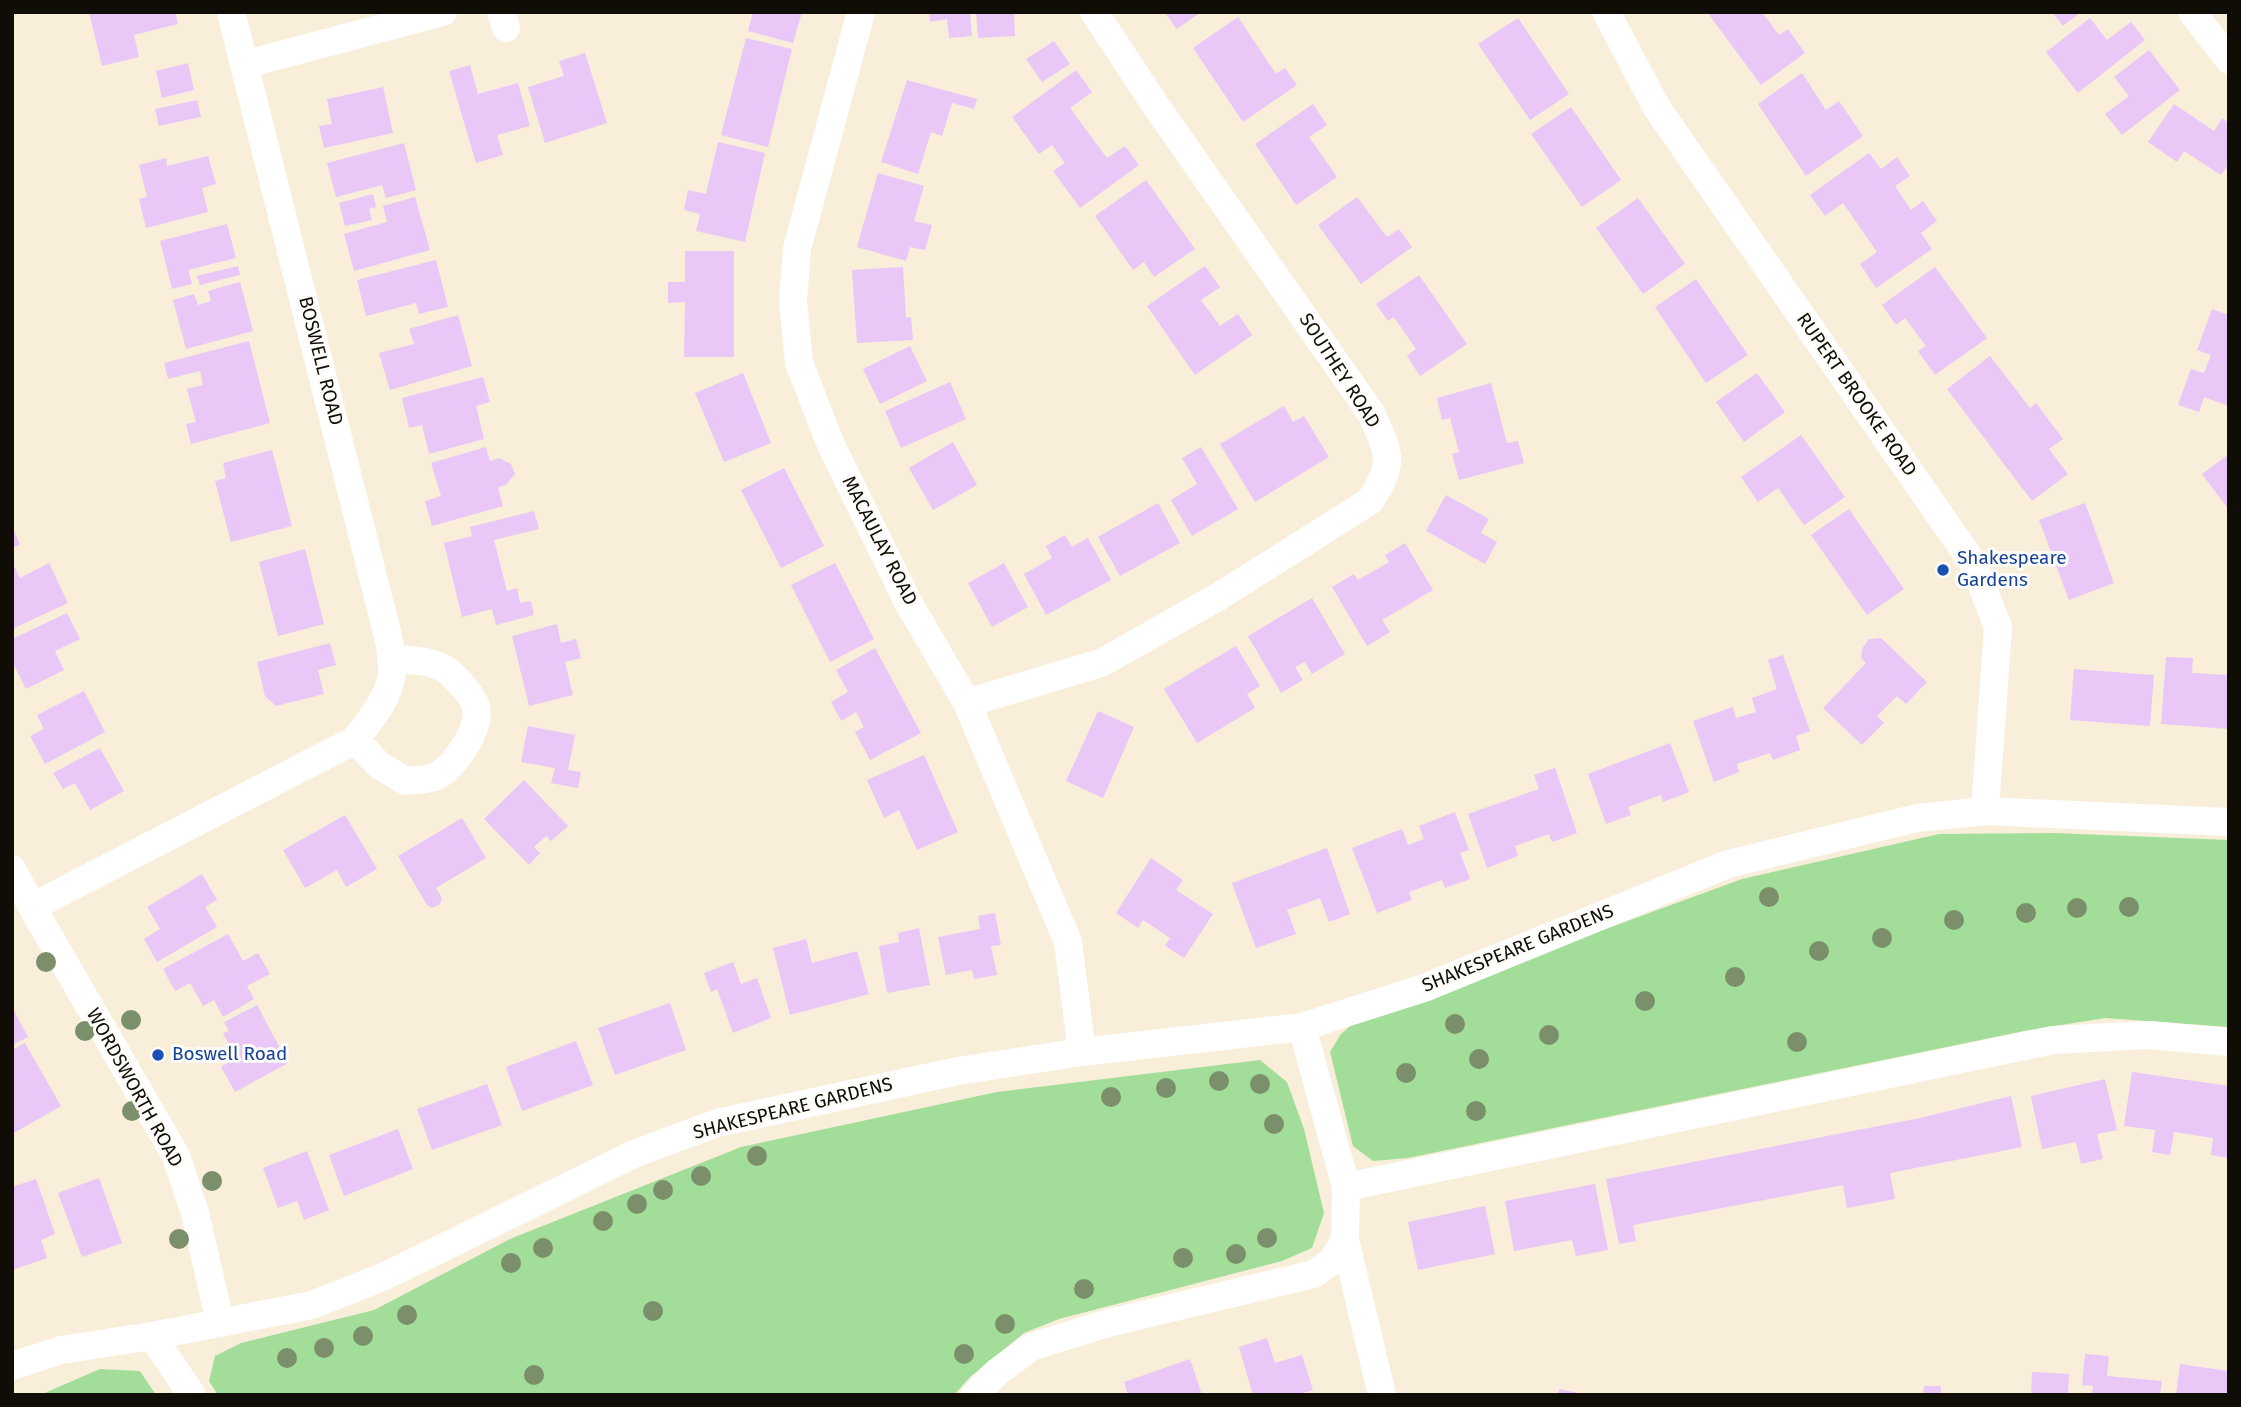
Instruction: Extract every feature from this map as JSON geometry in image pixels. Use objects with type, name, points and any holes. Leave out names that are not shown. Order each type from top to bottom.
[{"type":"street","name":"BOSWELL ROAD","points":[[32,907],[355,740],[380,706],[392,674],[375,585],[231,12]]},
{"type":"street","points":[[246,64],[443,12]]},
{"type":"street","name":"MACAULAY ROAD","points":[[861,12],[797,249],[793,301],[799,363],[831,445],[908,602],[967,703],[1068,942],[1082,1052]]},
{"type":"street","name":"SOUTHEY ROAD","points":[[967,703],[1101,663],[1218,597],[1370,501],[1385,478],[1388,451],[1371,413],[1156,106],[1094,12]]},
{"type":"street","name":"RUPERT BROOKE ROAD","points":[[1606,12],[1657,108],[1973,563],[1998,627],[1984,811]]},
{"type":"street","points":[[2192,12],[2229,60]]},
{"type":"street","points":[[355,740],[379,765],[405,781],[437,776],[459,755],[472,736],[476,708],[465,689],[444,668],[421,661],[391,659]]},
{"type":"street","name":"SHAKESPEARE GARDENS","points":[[12,1366],[61,1350],[152,1336],[312,1305],[385,1276],[634,1154],[717,1123],[958,1071],[1082,1052],[1301,1027],[1424,988],[1728,864],[1917,818],[1984,811],[2229,822]]},
{"type":"street","name":"WORDSWORTH ROAD","points":[[12,869],[176,1156],[195,1213],[220,1322]]},
{"type":"street","points":[[1301,1027],[1346,1187],[1345,1240],[1382,1395]]},
{"type":"street","points":[[1346,1187],[2053,1040],[2149,1035],[2229,1042]]},
{"type":"street","points":[[975,1395],[996,1373],[1031,1347],[1108,1323],[1314,1274],[1332,1261],[1345,1240]]},
{"type":"street","points":[[152,1336],[192,1395]]},
{"type":"green space","points":[[2054,833],[2229,840],[2229,1027],[2105,1018],[2024,1031],[1408,1158],[1373,1161],[1353,1146],[1330,1052],[1341,1034],[1357,1020],[1742,879],[1939,834]]},
{"type":"green space","points":[[1260,1060],[1287,1082],[1304,1129],[1324,1213],[1312,1248],[1282,1261],[1059,1319],[1024,1333],[970,1377],[954,1395],[218,1395],[209,1381],[215,1356],[241,1343],[374,1310],[510,1239],[741,1147],[997,1092]]},
{"type":"green space","points":[[100,1369],[140,1371],[156,1395],[40,1395]]},
{"type":"building","points":[[89,12],[175,12],[178,24],[134,35],[139,57],[102,66]]},
{"type":"building","points":[[753,12],[802,12],[793,43],[748,31]]},
{"type":"building","points":[[929,12],[970,12],[972,36],[949,38],[947,19],[930,22]]},
{"type":"building","points":[[976,12],[1014,12],[1015,36],[978,38]]},
{"type":"building","points":[[1164,12],[1201,12],[1177,29]]},
{"type":"building","points":[[1707,12],[1762,12],[1779,35],[1788,29],[1805,53],[1761,85]]},
{"type":"building","points":[[2052,12],[2081,12],[2063,26]]},
{"type":"building","points":[[1238,17],[1276,74],[1285,68],[1297,85],[1243,122],[1193,48]]},
{"type":"building","points":[[1518,18],[1569,94],[1530,120],[1478,44]]},
{"type":"building","points":[[2090,18],[2107,40],[2131,22],[2145,40],[2078,93],[2046,52]]},
{"type":"building","points":[[746,38],[792,49],[768,147],[721,135]]},
{"type":"building","points":[[1054,41],[1070,64],[1042,82],[1026,59]]},
{"type":"building","points":[[2149,50],[2180,90],[2122,135],[2105,114],[2129,96],[2114,77]]},
{"type":"building","points":[[585,53],[607,123],[545,143],[528,87],[564,76],[559,61]]},
{"type":"building","points":[[188,63],[194,90],[162,98],[156,71]]},
{"type":"building","points":[[470,65],[478,94],[518,83],[530,126],[497,135],[503,155],[476,163],[449,71]]},
{"type":"building","points":[[1076,70],[1092,92],[1070,108],[1107,158],[1125,146],[1139,165],[1080,208],[1053,171],[1065,163],[1052,145],[1039,154],[1012,117]]},
{"type":"building","points":[[1802,73],[1826,110],[1839,101],[1863,136],[1806,176],[1758,104]]},
{"type":"building","points":[[907,80],[977,99],[974,109],[952,103],[942,136],[931,132],[918,174],[881,162]]},
{"type":"building","points":[[383,87],[393,133],[324,148],[319,126],[332,124],[327,99]]},
{"type":"building","points":[[197,100],[201,117],[159,126],[155,109]]},
{"type":"building","points":[[1313,104],[1327,125],[1309,137],[1337,177],[1296,205],[1255,144]]},
{"type":"building","points":[[2174,104],[2214,131],[2222,118],[2229,123],[2229,163],[2221,175],[2184,151],[2177,162],[2148,142]]},
{"type":"building","points":[[1571,107],[1621,180],[1582,207],[1531,134]]},
{"type":"building","points":[[718,142],[765,153],[745,242],[696,231],[700,214],[684,210],[688,190],[706,194]]},
{"type":"building","points":[[404,143],[416,190],[386,198],[382,185],[336,197],[327,163]]},
{"type":"building","points":[[1869,153],[1881,169],[1897,157],[1910,176],[1895,186],[1911,210],[1923,201],[1937,221],[1921,233],[1932,249],[1876,288],[1860,264],[1877,252],[1843,203],[1825,216],[1810,195]]},
{"type":"building","points":[[208,156],[216,184],[202,188],[208,212],[146,228],[139,199],[147,197],[139,165],[166,158],[167,166]]},
{"type":"building","points":[[878,173],[924,186],[914,221],[932,225],[925,250],[910,247],[906,261],[857,247]]},
{"type":"building","points":[[1146,180],[1195,249],[1154,277],[1144,262],[1133,270],[1095,216]]},
{"type":"building","points":[[373,194],[376,207],[369,209],[372,220],[345,226],[339,203]]},
{"type":"building","points":[[415,197],[430,250],[354,271],[344,234],[387,222],[383,206]]},
{"type":"building","points":[[1357,197],[1387,237],[1399,229],[1412,247],[1361,284],[1318,225]]},
{"type":"building","points":[[1638,198],[1685,264],[1643,294],[1596,228]]},
{"type":"building","points":[[227,224],[236,258],[188,270],[192,284],[172,289],[160,241]]},
{"type":"building","points":[[685,251],[734,251],[734,357],[684,357],[685,302],[668,303],[668,282],[685,282]]},
{"type":"building","points":[[436,260],[448,307],[419,314],[416,303],[366,316],[357,280]]},
{"type":"building","points":[[238,266],[240,275],[200,285],[197,276]]},
{"type":"building","points":[[1205,266],[1220,287],[1201,300],[1220,326],[1238,314],[1252,335],[1195,375],[1147,306]]},
{"type":"building","points":[[903,267],[906,318],[911,317],[913,340],[857,343],[852,270]]},
{"type":"building","points":[[1935,267],[1987,338],[1935,375],[1918,351],[1926,346],[1905,318],[1896,325],[1882,305]]},
{"type":"building","points":[[1419,275],[1467,344],[1420,376],[1407,356],[1416,349],[1394,317],[1388,321],[1376,304]]},
{"type":"building","points":[[1696,279],[1748,355],[1706,383],[1655,307]]},
{"type":"building","points":[[240,282],[253,331],[186,349],[173,300],[194,294],[198,305],[211,301],[208,291]]},
{"type":"building","points":[[2212,309],[2229,315],[2229,406],[2204,397],[2199,412],[2178,405],[2191,369],[2204,373],[2211,355],[2197,350]]},
{"type":"building","points":[[458,315],[472,366],[390,390],[379,353],[414,344],[409,329]]},
{"type":"building","points":[[249,341],[270,423],[191,444],[186,424],[196,422],[187,389],[203,385],[200,371],[168,379],[164,363]]},
{"type":"building","points":[[910,346],[927,381],[880,404],[863,369]]},
{"type":"building","points":[[1990,356],[2030,408],[2036,403],[2063,439],[2049,449],[2068,474],[2032,501],[1947,389]]},
{"type":"building","points":[[743,373],[771,443],[724,462],[695,393]]},
{"type":"building","points":[[1757,373],[1785,412],[1744,442],[1716,402]]},
{"type":"building","points":[[483,377],[490,402],[476,406],[484,439],[429,454],[422,425],[409,428],[402,398]]},
{"type":"building","points":[[950,382],[966,419],[901,448],[885,411]]},
{"type":"building","points":[[1491,383],[1507,443],[1518,441],[1524,463],[1459,480],[1452,454],[1459,452],[1450,418],[1442,420],[1437,398]]},
{"type":"building","points":[[1284,406],[1293,422],[1304,416],[1329,457],[1255,502],[1220,444]]},
{"type":"building","points":[[1801,435],[1845,497],[1804,525],[1778,488],[1758,502],[1741,477]]},
{"type":"building","points":[[953,442],[977,485],[933,510],[909,468]]},
{"type":"building","points":[[486,447],[490,461],[499,458],[511,464],[515,474],[506,485],[498,487],[503,506],[432,526],[425,501],[441,496],[431,463]]},
{"type":"building","points":[[1201,447],[1238,509],[1192,536],[1171,500],[1197,484],[1182,458]]},
{"type":"building","points":[[272,450],[292,526],[231,542],[215,481],[226,478],[223,463]]},
{"type":"building","points":[[2229,454],[2229,510],[2202,474]]},
{"type":"building","points":[[784,468],[824,546],[781,568],[741,490]]},
{"type":"building","points":[[1446,495],[1489,519],[1481,533],[1497,542],[1485,564],[1426,531]]},
{"type":"building","points":[[1158,503],[1180,543],[1120,576],[1098,537]]},
{"type":"building","points":[[2085,503],[2114,583],[2069,600],[2039,520]]},
{"type":"building","points":[[1849,509],[1904,589],[1867,615],[1811,535]]},
{"type":"building","points":[[534,511],[539,529],[494,540],[507,591],[517,588],[520,603],[531,601],[534,615],[496,625],[492,609],[462,617],[444,543],[472,536],[470,527]]},
{"type":"building","points":[[12,526],[20,545],[12,548]]},
{"type":"building","points":[[1065,535],[1072,547],[1088,538],[1111,580],[1046,615],[1024,574],[1052,558],[1046,546]]},
{"type":"building","points":[[1405,543],[1433,590],[1382,620],[1390,632],[1367,646],[1332,587],[1354,574],[1358,580],[1389,562],[1385,555]]},
{"type":"building","points":[[305,549],[324,624],[278,636],[259,562]]},
{"type":"building","points":[[12,562],[20,578],[49,563],[68,603],[12,629]]},
{"type":"building","points":[[835,563],[874,639],[830,662],[791,585]]},
{"type":"building","points":[[1004,563],[1028,607],[992,627],[968,583]]},
{"type":"building","points":[[1312,598],[1345,654],[1312,674],[1305,662],[1295,667],[1303,680],[1281,693],[1248,636]]},
{"type":"building","points":[[67,613],[80,639],[55,651],[64,670],[26,689],[14,665],[12,666],[12,639]]},
{"type":"building","points":[[557,624],[561,643],[576,639],[581,658],[565,662],[573,695],[529,706],[512,636]]},
{"type":"building","points":[[1881,638],[1927,682],[1906,704],[1897,696],[1877,716],[1884,723],[1862,745],[1823,708],[1866,663],[1861,658],[1862,649],[1869,639]]},
{"type":"building","points":[[330,643],[336,665],[318,670],[324,694],[276,706],[265,696],[257,662]]},
{"type":"building","points":[[1236,646],[1260,686],[1247,694],[1255,708],[1197,743],[1164,689]]},
{"type":"building","points":[[875,648],[921,733],[870,760],[855,732],[864,727],[856,712],[841,721],[831,702],[848,692],[836,670]]},
{"type":"building","points":[[1783,655],[1810,731],[1796,736],[1800,750],[1773,760],[1770,753],[1737,764],[1739,772],[1714,782],[1693,721],[1733,707],[1736,718],[1756,712],[1752,698],[1777,689],[1768,660]]},
{"type":"building","points":[[2166,657],[2193,658],[2192,673],[2229,675],[2229,729],[2161,724]]},
{"type":"building","points":[[2074,669],[2154,675],[2150,726],[2070,720]]},
{"type":"building","points":[[84,691],[105,732],[45,764],[30,736],[44,729],[37,715]]},
{"type":"building","points":[[1098,711],[1134,727],[1103,798],[1066,781]]},
{"type":"building","points":[[528,726],[575,735],[568,770],[581,772],[578,788],[551,783],[555,768],[521,762]]},
{"type":"building","points":[[1670,743],[1689,792],[1663,802],[1661,795],[1628,807],[1631,815],[1606,824],[1588,774]]},
{"type":"building","points":[[100,748],[124,791],[90,810],[75,783],[63,789],[53,773]]},
{"type":"building","points":[[924,755],[958,832],[917,850],[899,810],[884,818],[867,780]]},
{"type":"building","points":[[1555,768],[1577,833],[1552,842],[1549,834],[1515,846],[1518,856],[1487,868],[1468,814],[1539,789],[1534,775]]},
{"type":"building","points":[[524,780],[568,826],[551,841],[546,836],[534,847],[540,853],[529,865],[484,819]]},
{"type":"building","points":[[1455,812],[1469,850],[1460,853],[1470,879],[1445,888],[1442,880],[1409,892],[1412,900],[1377,913],[1352,848],[1402,829],[1408,845],[1424,839],[1419,826]]},
{"type":"building","points":[[345,815],[377,869],[346,887],[337,870],[305,888],[283,850]]},
{"type":"building","points":[[462,818],[486,858],[436,888],[442,898],[440,904],[432,908],[427,905],[398,856]]},
{"type":"building","points":[[1327,848],[1350,914],[1329,922],[1320,898],[1287,910],[1296,934],[1256,948],[1232,883]]},
{"type":"building","points":[[1151,858],[1183,880],[1176,890],[1213,914],[1184,958],[1165,946],[1170,938],[1143,920],[1138,928],[1116,913]]},
{"type":"building","points":[[202,874],[217,900],[205,907],[217,927],[157,962],[144,939],[160,929],[147,907]]},
{"type":"building","points":[[995,913],[1001,945],[991,946],[997,975],[974,979],[972,970],[946,975],[938,937],[980,929],[978,916]]},
{"type":"building","points":[[919,928],[930,985],[887,993],[879,946],[899,942],[898,933]]},
{"type":"building","points":[[228,934],[243,961],[258,953],[270,974],[247,986],[254,999],[223,1017],[214,1000],[203,1006],[190,983],[175,991],[163,969]]},
{"type":"building","points":[[806,939],[812,963],[857,951],[869,994],[790,1015],[773,948]]},
{"type":"building","points":[[733,962],[741,984],[757,978],[771,1018],[733,1033],[717,989],[711,992],[704,973]]},
{"type":"building","points":[[670,1003],[686,1050],[615,1075],[598,1028]]},
{"type":"building","points":[[257,1005],[288,1063],[235,1092],[221,1067],[236,1058],[223,1033],[229,1031],[224,1022]]},
{"type":"building","points":[[12,1007],[28,1037],[12,1045]]},
{"type":"building","points":[[576,1041],[593,1085],[522,1111],[506,1067]]},
{"type":"building","points":[[25,1043],[61,1106],[12,1134],[12,1050]]},
{"type":"building","points":[[2132,1072],[2229,1086],[2229,1158],[2211,1155],[2213,1138],[2174,1132],[2170,1155],[2152,1152],[2155,1130],[2124,1126]]},
{"type":"building","points":[[2105,1079],[2117,1130],[2097,1134],[2103,1159],[2081,1164],[2076,1142],[2042,1149],[2031,1096]]},
{"type":"building","points":[[487,1084],[502,1125],[432,1150],[417,1109]]},
{"type":"building","points":[[2011,1096],[2022,1147],[1890,1173],[1895,1199],[1847,1208],[1843,1185],[1633,1225],[1636,1241],[1619,1244],[1606,1179],[1920,1118]]},
{"type":"building","points":[[398,1129],[413,1169],[344,1196],[329,1155]]},
{"type":"building","points":[[307,1151],[329,1210],[304,1220],[297,1201],[278,1208],[263,1168]]},
{"type":"building","points":[[99,1178],[122,1243],[82,1257],[58,1193]]},
{"type":"building","points":[[36,1179],[55,1234],[41,1240],[47,1258],[12,1270],[12,1187]]},
{"type":"building","points":[[1595,1184],[1608,1250],[1576,1256],[1572,1240],[1514,1251],[1505,1201]]},
{"type":"building","points":[[1485,1206],[1495,1254],[1418,1270],[1408,1222]]},
{"type":"building","points":[[1267,1338],[1275,1363],[1302,1355],[1313,1390],[1296,1395],[1253,1395],[1239,1347]]},
{"type":"building","points":[[2085,1354],[2109,1356],[2107,1376],[2162,1381],[2160,1395],[2092,1395],[2093,1386],[2082,1385]]},
{"type":"building","points":[[1190,1359],[1202,1395],[1128,1395],[1124,1382]]},
{"type":"building","points":[[2180,1364],[2228,1371],[2229,1395],[2176,1395]]},
{"type":"building","points":[[2032,1372],[2069,1374],[2068,1395],[2031,1395]]},
{"type":"building","points":[[1924,1386],[1941,1386],[1941,1395],[1923,1395]]},
{"type":"building","points":[[1559,1389],[1584,1394],[1584,1395],[1558,1395]]},
{"type":"place","name":"Shakespeare Gardens","points":[[1943,570]]},
{"type":"place","name":"Boswell Road","points":[[158,1055]]}]
